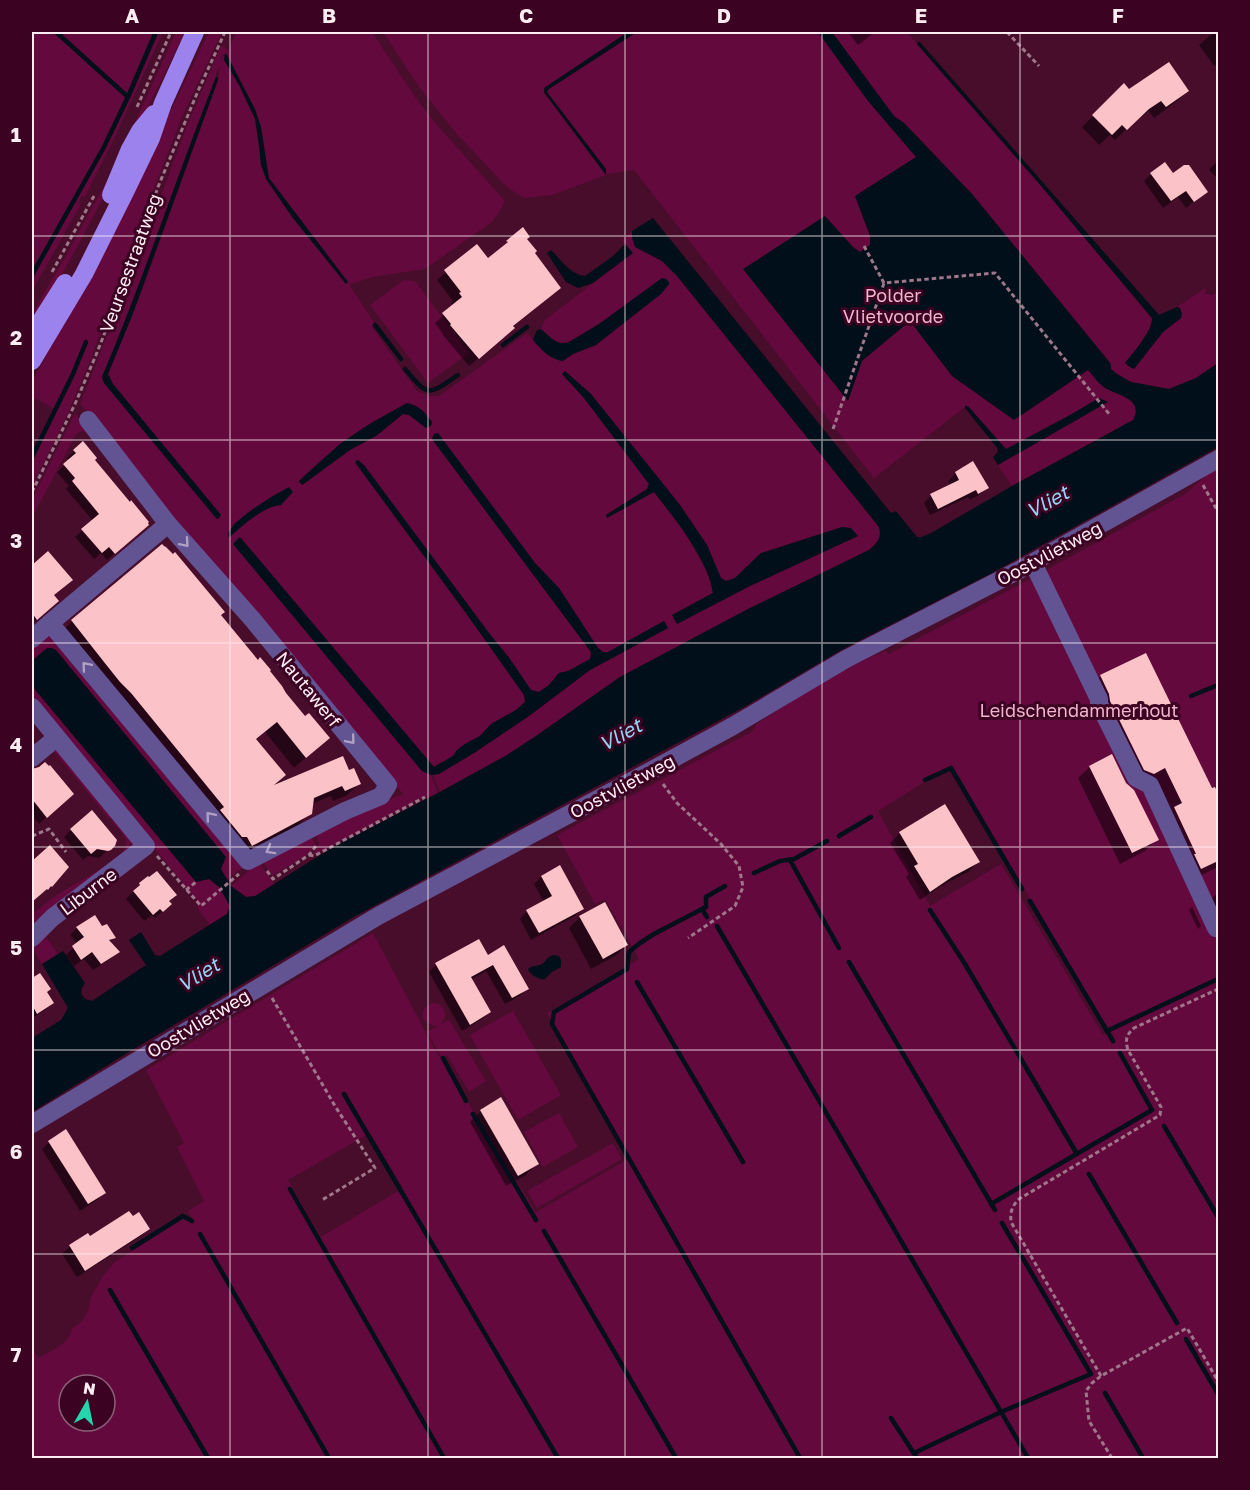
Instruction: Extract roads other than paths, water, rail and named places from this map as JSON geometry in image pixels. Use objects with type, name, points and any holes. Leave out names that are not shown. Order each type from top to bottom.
[{"type":"main road","name":"Veursestraatweg","points":[[32,361],[84,274],[126,190],[151,138],[163,103],[195,32]]},
{"type":"main road","name":"Veursestraatweg","points":[[32,335],[70,275],[140,131],[163,103]]},
{"type":"street","name":"Nautawerf","points":[[50,623],[248,861],[345,811],[381,796],[388,785],[252,620],[168,524],[88,420]]},
{"type":"street","name":"Oostvlietweg","points":[[32,1124],[378,916],[733,726],[846,659],[1033,563],[1218,459]]},
{"type":"street","points":[[32,639],[103,582],[168,524]]},
{"type":"street","points":[[1033,563],[1136,778],[1150,785],[1216,928]]},
{"type":"street","points":[[32,707],[56,738],[32,758]]},
{"type":"street","name":"Liburne","points":[[32,938],[52,918],[146,846],[56,738]]},
{"type":"water","points":[[628,32],[637,32],[547,92],[606,169],[606,175],[544,92],[544,88]]},
{"type":"water","name":"Vliet","points":[[818,32],[832,32],[894,116],[904,123],[972,194],[1117,374],[1131,382],[1169,389],[1196,378],[1218,363],[1218,447],[990,574],[843,649],[746,706],[352,918],[32,1112],[32,1038],[61,1020],[68,1008],[42,964],[63,951],[85,983],[82,995],[85,999],[92,1001],[146,965],[129,940],[141,932],[155,955],[160,956],[227,914],[230,906],[219,887],[209,879],[196,882],[32,686],[32,661],[47,648],[56,650],[226,857],[221,869],[231,886],[246,897],[255,896],[333,847],[507,755],[620,677],[748,609],[869,550],[876,543],[880,534],[879,527],[677,276],[662,261],[635,247],[632,231],[653,218],[891,513],[896,511],[917,537],[931,533],[1133,420],[1136,413],[1133,403],[1105,388],[1088,370],[1014,420],[952,376],[910,321],[862,361],[848,401],[743,269],[825,216],[860,252],[870,245],[870,236],[855,196],[916,157],[868,101]]},
{"type":"water","points":[[919,41],[1159,315],[1177,307],[1180,308],[1181,318],[1163,332],[1134,369],[1125,363],[1146,336],[1152,318],[917,44]]},
{"type":"water","points":[[225,54],[255,109],[261,127],[269,178],[348,282],[346,284],[292,217],[266,179],[261,165],[255,119],[224,60]]},
{"type":"water","points":[[216,77],[218,80],[132,316],[108,374],[113,384],[221,515],[218,519],[104,383],[102,377]]},
{"type":"water","points":[[625,244],[633,253],[593,283],[578,288],[566,282],[547,253],[551,250],[571,270],[585,276],[612,257]]},
{"type":"water","points":[[662,278],[666,279],[669,284],[661,294],[596,345],[573,354],[563,361],[550,356],[533,340],[537,330],[541,329],[557,342],[569,342],[599,324]]},
{"type":"water","points":[[565,371],[591,394],[680,505],[707,545],[721,578],[726,581],[735,578],[761,553],[842,527],[851,528],[858,536],[748,587],[677,624],[672,615],[713,593],[705,567],[690,540],[654,492],[607,518],[606,515],[647,489],[649,484],[584,398],[562,374]]},
{"type":"water","points":[[1099,398],[1108,402],[998,465],[993,457],[998,449],[965,408],[968,406],[1006,449]]},
{"type":"water","points":[[407,403],[424,412],[432,422],[431,426],[426,428],[409,415],[403,414],[376,436],[350,450],[302,485],[299,481],[341,443]]},
{"type":"water","points":[[438,433],[535,563],[559,588],[598,648],[603,652],[608,652],[664,621],[668,628],[590,670],[529,716],[474,753],[439,774],[431,775],[422,771],[233,544],[240,537],[434,767],[480,736],[491,724],[516,710],[525,702],[524,695],[355,462],[358,460],[364,465],[531,690],[539,692],[549,685],[559,673],[568,671],[590,659],[591,652],[432,439],[434,434]]},
{"type":"water","points":[[289,487],[293,492],[281,505],[260,513],[229,538],[228,534],[238,521]]},
{"type":"water","points":[[553,955],[559,956],[561,967],[545,979],[538,978],[529,971],[529,968],[542,964]]},
{"type":"waterway","points":[[56,32],[128,97],[156,32]]},
{"type":"waterway","points":[[32,275],[104,147],[128,97]]},
{"type":"waterway","points":[[375,325],[401,359]]},
{"type":"waterway","points":[[503,345],[527,327]]},
{"type":"waterway","points":[[32,457],[73,374],[86,342]]},
{"type":"waterway","points":[[405,369],[419,385],[429,390],[440,387],[458,375]]},
{"type":"waterway","points":[[1191,696],[1218,685]]},
{"type":"waterway","points":[[925,780],[951,768],[1022,889]]},
{"type":"waterway","points":[[839,836],[871,817]]},
{"type":"waterway","points":[[754,873],[780,861],[794,859],[827,841]]},
{"type":"waterway","points":[[790,860],[839,948]]},
{"type":"waterway","points":[[725,886],[706,897],[706,907],[640,943],[629,952],[627,969],[554,1012],[552,1024],[800,1458]]},
{"type":"waterway","points":[[1030,901],[1113,1041]]},
{"type":"waterway","points":[[702,909],[707,917]]},
{"type":"waterway","points":[[930,910],[965,964],[1077,1154]]},
{"type":"waterway","points":[[717,926],[1028,1458]]},
{"type":"waterway","points":[[849,962],[995,1210]]},
{"type":"waterway","points":[[1107,1031],[1218,979]]},
{"type":"waterway","points":[[637,982],[743,1162]]},
{"type":"waterway","points":[[991,1204],[1152,1110],[1120,1053]]},
{"type":"waterway","points":[[443,1058],[466,1101]]},
{"type":"waterway","points":[[344,1094],[558,1458]]},
{"type":"waterway","points":[[473,1114],[536,1220]]},
{"type":"waterway","points":[[1164,1126],[1218,1217]]},
{"type":"waterway","points":[[1089,1174],[1177,1323]]},
{"type":"waterway","points":[[290,1189],[444,1458]]},
{"type":"waterway","points":[[132,1248],[183,1216],[192,1221]]},
{"type":"waterway","points":[[914,1453],[1001,1412],[1091,1374],[1002,1223]]},
{"type":"waterway","points":[[544,1231],[676,1458]]},
{"type":"waterway","points":[[200,1234],[329,1458]]},
{"type":"waterway","points":[[110,1290],[208,1458]]},
{"type":"waterway","points":[[1186,1339],[1218,1394]]},
{"type":"waterway","points":[[1105,1393],[1143,1458]]},
{"type":"waterway","points":[[891,1418],[917,1458]]},
{"type":"park label","name":"Polder Vlietvoorde","points":[[893,305]]},
{"type":"park label","name":"Leidschendammerhout","points":[[1079,710]]}]
